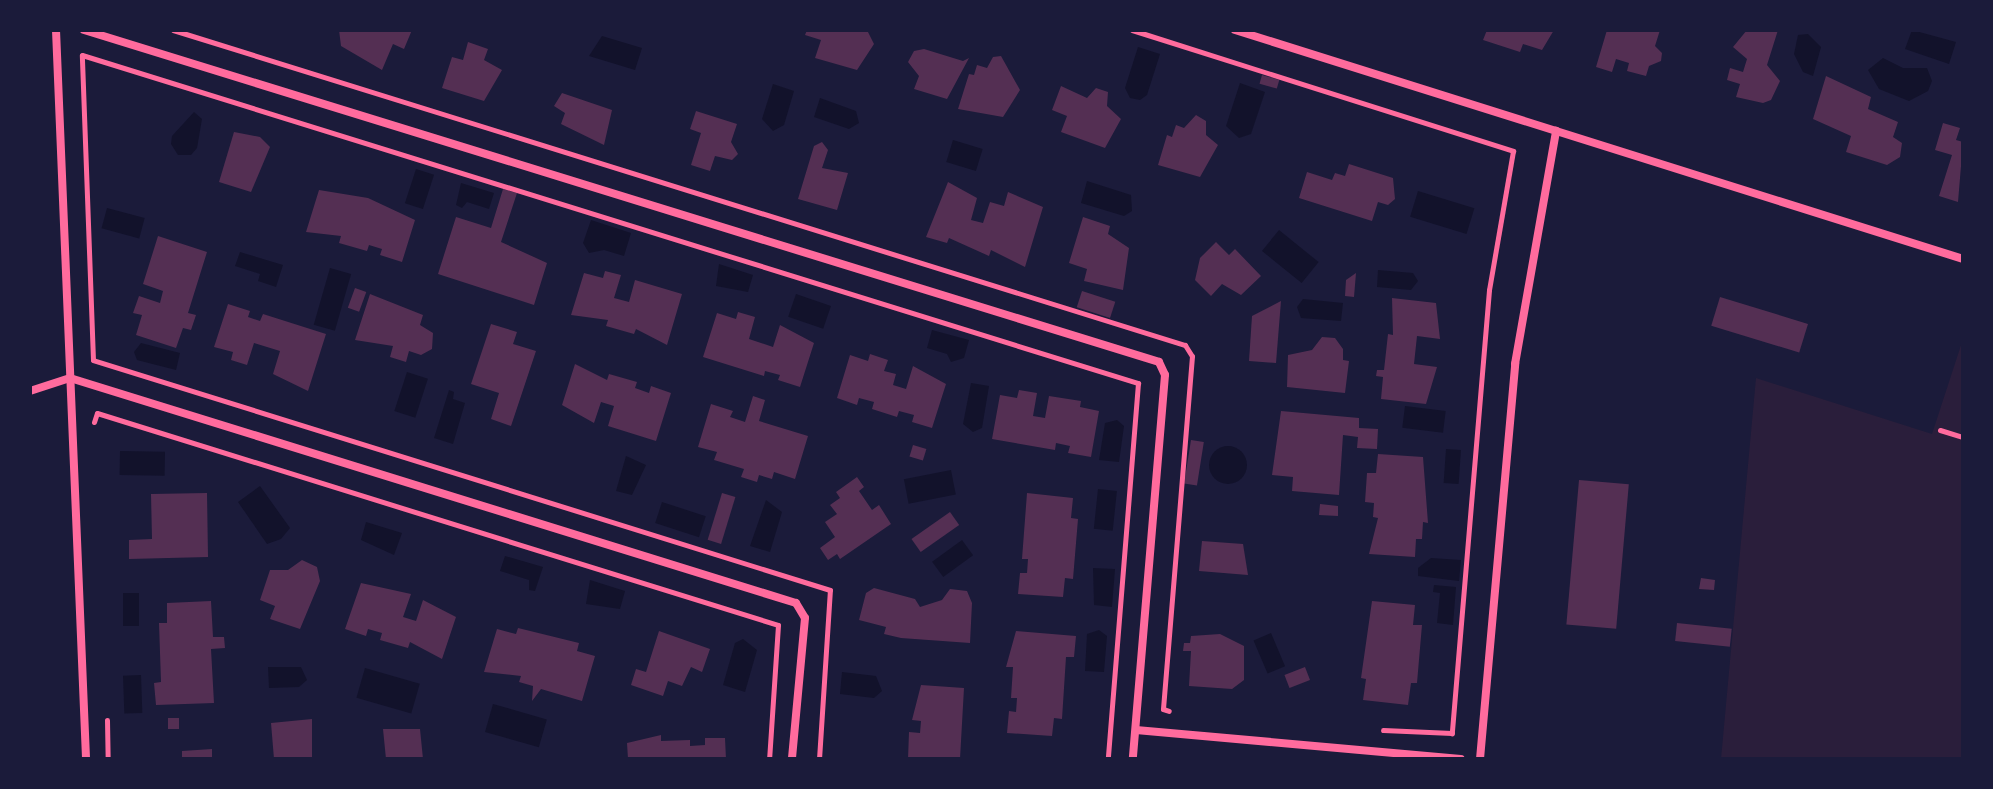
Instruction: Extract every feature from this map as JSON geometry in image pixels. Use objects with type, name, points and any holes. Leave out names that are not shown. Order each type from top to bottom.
[{"type":"street","points":[[56,30],[86,759]]},
{"type":"street","points":[[84,30],[1159,362],[1165,375],[1133,759]]},
{"type":"street","points":[[1235,30],[1963,259]]},
{"type":"street","points":[[1480,759],[1515,364],[1556,131]]},
{"type":"street","points":[[30,391],[70,378],[796,603],[805,618],[792,759]]},
{"type":"street","points":[[1136,730],[1461,759]]},
{"type":"path","points":[[173,30],[1185,345],[1192,356],[1163,709],[1180,712]]},
{"type":"path","points":[[1132,30],[1513,150],[1489,290],[1452,733],[1371,728]]},
{"type":"path","points":[[819,759],[830,590],[93,360],[82,55],[1137,382],[1108,759]]},
{"type":"path","points":[[94,416],[778,625],[769,759]]},
{"type":"path","points":[[1940,430],[1963,437]]},
{"type":"path","points":[[1159,759],[1186,759]]},
{"type":"shaded area","points":[[1912,30],[1956,42],[1949,64],[1905,49]]},
{"type":"shaded area","points":[[1808,34],[1821,47],[1813,76],[1803,72],[1794,54],[1798,35]]},
{"type":"shaded area","points":[[602,36],[642,48],[635,70],[589,56]]},
{"type":"shaded area","points":[[1138,47],[1160,54],[1147,95],[1140,100],[1130,98],[1125,88]]},
{"type":"shaded area","points":[[1883,58],[1903,68],[1927,68],[1932,81],[1928,91],[1909,101],[1879,89],[1868,70]]},
{"type":"shaded area","points":[[1240,83],[1265,92],[1251,134],[1239,138],[1226,126]]},
{"type":"shaded area","points":[[773,84],[794,91],[784,125],[773,131],[762,119]]},
{"type":"shaded area","points":[[820,98],[856,111],[859,123],[849,129],[814,117]]},
{"type":"shaded area","points":[[194,112],[202,119],[197,148],[191,155],[178,155],[171,144],[172,136]]},
{"type":"shaded area","points":[[953,140],[983,149],[976,171],[946,162]]},
{"type":"shaded area","points":[[416,169],[434,175],[423,209],[405,203]]},
{"type":"shaded area","points":[[1087,181],[1131,195],[1132,211],[1124,216],[1081,203]]},
{"type":"shaded area","points":[[461,183],[494,193],[489,209],[467,202],[462,208],[456,205]]},
{"type":"shaded area","points":[[1418,191],[1474,208],[1467,234],[1410,217]]},
{"type":"shaded area","points":[[107,208],[145,218],[139,238],[102,228]]},
{"type":"shaded area","points":[[591,220],[631,233],[624,256],[604,250],[589,253],[583,243]]},
{"type":"shaded area","points":[[1279,230],[1319,262],[1302,283],[1262,251]]},
{"type":"shaded area","points":[[240,252],[283,265],[276,287],[258,281],[260,274],[235,266]]},
{"type":"shaded area","points":[[719,264],[753,275],[748,292],[716,286]]},
{"type":"shaded area","points":[[330,268],[351,274],[335,331],[314,325]]},
{"type":"shaded area","points":[[1378,270],[1413,273],[1418,281],[1411,290],[1377,287]]},
{"type":"shaded area","points":[[796,294],[831,306],[823,329],[788,317]]},
{"type":"shaded area","points":[[1303,299],[1343,303],[1341,321],[1301,318],[1297,307]]},
{"type":"shaded area","points":[[932,330],[969,340],[964,358],[951,362],[947,354],[927,348]]},
{"type":"shaded area","points":[[1963,339],[1963,759],[1721,759],[1756,378],[1932,434]]},
{"type":"shaded area","points":[[141,343],[180,353],[176,370],[137,360],[134,352]]},
{"type":"shaded area","points":[[407,372],[428,379],[415,418],[394,411]]},
{"type":"shaded area","points":[[971,383],[989,386],[982,428],[973,432],[963,424]]},
{"type":"shaded area","points":[[449,390],[454,392],[453,399],[465,403],[453,444],[434,438]]},
{"type":"shaded area","points":[[1405,406],[1446,411],[1443,433],[1402,428]]},
{"type":"shaded area","points":[[1117,420],[1124,426],[1119,462],[1099,460],[1105,423]]},
{"type":"shaded area","points":[[1228,446],[1242,451],[1247,465],[1242,479],[1228,484],[1214,479],[1209,465],[1214,451]]},
{"type":"shaded area","points":[[1446,449],[1461,450],[1459,484],[1444,483]]},
{"type":"shaded area","points":[[120,451],[165,452],[165,476],[120,475]]},
{"type":"shaded area","points":[[626,456],[646,465],[632,495],[616,491]]},
{"type":"shaded area","points":[[951,470],[956,495],[909,504],[904,479]]},
{"type":"shaded area","points":[[260,486],[290,528],[281,539],[267,544],[238,502]]},
{"type":"shaded area","points":[[1098,489],[1117,491],[1113,531],[1094,529]]},
{"type":"shaded area","points":[[766,500],[782,512],[770,552],[750,546]]},
{"type":"shaded area","points":[[662,502],[706,516],[699,537],[655,523]]},
{"type":"shaded area","points":[[366,522],[402,533],[394,555],[361,540]]},
{"type":"shaded area","points":[[962,540],[973,555],[943,577],[932,562]]},
{"type":"shaded area","points":[[505,556],[543,567],[535,591],[529,590],[529,580],[500,571]]},
{"type":"shaded area","points":[[1431,558],[1461,560],[1459,581],[1418,576],[1418,568]]},
{"type":"shaded area","points":[[1093,568],[1115,569],[1112,607],[1094,605]]},
{"type":"shaded area","points":[[590,580],[625,591],[620,609],[586,604]]},
{"type":"shaded area","points":[[1434,585],[1456,587],[1453,625],[1437,623],[1440,593],[1433,592]]},
{"type":"shaded area","points":[[123,593],[139,593],[139,626],[123,626]]},
{"type":"shaded area","points":[[1099,630],[1107,636],[1104,672],[1085,671],[1087,634]]},
{"type":"shaded area","points":[[1271,633],[1285,666],[1268,674],[1254,640]]},
{"type":"shaded area","points":[[743,639],[757,650],[745,692],[723,685],[735,643]]},
{"type":"shaded area","points":[[268,667],[301,667],[307,680],[299,687],[269,688]]},
{"type":"shaded area","points":[[365,668],[420,684],[411,714],[356,698]]},
{"type":"shaded area","points":[[842,672],[876,676],[882,691],[874,698],[840,694]]},
{"type":"shaded area","points":[[141,675],[142,713],[124,714],[123,676]]},
{"type":"shaded area","points":[[493,704],[547,719],[539,747],[485,732]]},
{"type":"building","points":[[339,30],[412,30],[404,49],[393,44],[382,70],[341,46]]},
{"type":"building","points":[[807,30],[867,30],[874,44],[857,70],[815,58],[821,40],[805,35]]},
{"type":"building","points":[[1487,30],[1554,30],[1542,50],[1523,44],[1520,52],[1483,40]]},
{"type":"building","points":[[1607,30],[1660,30],[1655,46],[1662,53],[1661,61],[1649,66],[1646,76],[1627,71],[1629,63],[1616,59],[1612,72],[1596,67]]},
{"type":"building","points":[[1747,30],[1778,30],[1767,65],[1780,81],[1771,100],[1763,103],[1736,97],[1740,84],[1727,80],[1730,68],[1743,72],[1747,59],[1733,47]]},
{"type":"building","points":[[468,42],[488,49],[484,60],[502,70],[484,101],[442,88],[452,57],[463,60]]},
{"type":"building","points":[[924,49],[963,61],[969,58],[947,99],[914,89],[919,76],[908,62],[914,51]]},
{"type":"building","points":[[1001,56],[1020,90],[1003,117],[958,109],[969,74],[974,75],[977,65],[987,68],[993,57]]},
{"type":"building","points":[[1262,75],[1279,80],[1277,89],[1260,84]]},
{"type":"building","points":[[1826,76],[1871,97],[1868,109],[1898,122],[1893,137],[1902,143],[1900,157],[1887,165],[1846,152],[1851,136],[1813,119]]},
{"type":"building","points":[[1061,86],[1087,98],[1096,88],[1108,92],[1107,106],[1121,119],[1105,148],[1061,132],[1067,116],[1052,110]]},
{"type":"building","points":[[562,93],[612,110],[604,145],[561,124],[565,113],[554,106]]},
{"type":"building","points":[[696,111],[737,124],[731,142],[738,154],[732,160],[715,156],[710,171],[691,165],[701,133],[690,129]]},
{"type":"building","points":[[1196,115],[1206,121],[1206,135],[1218,145],[1200,177],[1158,165],[1167,135],[1172,137],[1176,125],[1184,128]]},
{"type":"building","points":[[1943,123],[1960,128],[1956,140],[1963,142],[1958,202],[1939,196],[1952,155],[1935,150]]},
{"type":"building","points":[[234,132],[260,137],[270,147],[251,192],[219,182]]},
{"type":"building","points":[[822,142],[828,150],[822,168],[848,173],[837,210],[798,199],[814,146]]},
{"type":"building","points":[[1349,164],[1393,178],[1395,199],[1388,205],[1378,202],[1372,221],[1299,198],[1307,172],[1332,180],[1335,173],[1345,176]]},
{"type":"building","points":[[948,182],[977,198],[971,220],[983,223],[990,202],[1004,206],[1008,192],[1043,207],[1025,267],[991,250],[989,256],[949,238],[947,243],[926,237]]},
{"type":"building","points":[[503,189],[517,193],[501,242],[547,263],[534,305],[438,274],[456,217],[491,228]]},
{"type":"building","points":[[319,190],[368,198],[415,220],[402,262],[380,255],[382,249],[369,245],[367,251],[339,243],[341,236],[306,232]]},
{"type":"building","points":[[1083,217],[1110,226],[1108,234],[1129,248],[1123,290],[1084,281],[1087,269],[1069,263]]},
{"type":"building","points":[[158,236],[207,252],[188,313],[196,315],[191,330],[183,328],[176,348],[136,335],[142,315],[133,313],[139,296],[160,303],[163,291],[143,284]]},
{"type":"building","points":[[1216,242],[1229,255],[1235,249],[1261,276],[1241,295],[1222,284],[1211,296],[1195,280],[1200,258]]},
{"type":"building","points":[[605,271],[621,275],[614,298],[629,302],[635,280],[682,294],[667,345],[636,329],[634,334],[606,326],[608,320],[571,315],[584,273],[603,278]]},
{"type":"building","points":[[1356,273],[1354,297],[1345,296],[1346,280]]},
{"type":"building","points":[[355,288],[366,292],[359,312],[348,308]]},
{"type":"building","points":[[1082,291],[1115,302],[1110,318],[1077,307]]},
{"type":"building","points":[[370,294],[423,315],[420,325],[433,333],[432,349],[421,355],[409,351],[406,362],[390,357],[393,346],[355,340]]},
{"type":"building","points":[[1720,297],[1808,324],[1799,353],[1711,326]]},
{"type":"building","points":[[1392,298],[1436,303],[1440,339],[1417,336],[1414,364],[1437,367],[1426,404],[1381,399],[1383,377],[1376,376],[1377,370],[1384,370],[1388,334],[1393,335]]},
{"type":"building","points":[[1281,301],[1276,363],[1249,361],[1252,316]]},
{"type":"building","points":[[228,304],[250,311],[248,317],[260,321],[263,314],[326,334],[308,391],[273,374],[280,351],[254,343],[247,365],[231,360],[233,352],[214,347]]},
{"type":"building","points":[[738,312],[755,317],[749,339],[773,347],[780,325],[814,343],[800,387],[778,380],[780,375],[765,371],[764,376],[703,357],[717,313],[736,319]]},
{"type":"building","points":[[491,324],[517,332],[513,344],[536,351],[511,426],[491,419],[499,393],[471,384]]},
{"type":"building","points":[[1322,337],[1335,338],[1343,349],[1343,360],[1349,361],[1345,393],[1287,387],[1288,355],[1312,350]]},
{"type":"building","points":[[870,354],[888,360],[884,371],[896,374],[893,385],[906,389],[913,366],[946,384],[932,428],[912,422],[914,415],[899,411],[897,417],[872,409],[874,402],[859,398],[857,405],[837,398],[850,355],[868,361]]},
{"type":"building","points":[[575,364],[607,380],[609,374],[637,382],[635,388],[649,393],[651,386],[671,393],[656,441],[608,426],[614,406],[601,402],[594,423],[562,405]]},
{"type":"building","points":[[1019,390],[1037,393],[1033,416],[1045,418],[1049,396],[1081,401],[1080,407],[1099,411],[1091,457],[1068,453],[1070,446],[1056,443],[1055,450],[992,439],[1000,395],[1017,398]]},
{"type":"building","points":[[753,396],[765,400],[759,421],[808,436],[795,479],[774,472],[772,479],[759,475],[757,482],[741,477],[744,469],[714,460],[717,452],[698,447],[711,404],[733,411],[730,417],[745,422]]},
{"type":"building","points":[[1281,411],[1359,418],[1359,428],[1378,429],[1377,449],[1357,448],[1358,437],[1343,435],[1339,495],[1292,491],[1293,477],[1272,475]]},
{"type":"building","points":[[1191,440],[1204,442],[1197,485],[1184,483]]},
{"type":"building","points":[[913,445],[926,449],[923,461],[909,456]]},
{"type":"building","points":[[1378,454],[1423,457],[1428,523],[1423,522],[1422,539],[1416,539],[1415,557],[1369,554],[1378,518],[1373,517],[1374,503],[1365,502],[1367,473],[1376,473]]},
{"type":"building","points":[[857,477],[864,487],[859,491],[872,510],[879,505],[891,524],[840,559],[837,554],[828,560],[820,548],[835,537],[825,522],[837,514],[830,505],[840,498],[836,492]]},
{"type":"building","points":[[1579,480],[1629,484],[1616,629],[1566,624]]},
{"type":"building","points":[[207,493],[208,557],[129,559],[129,540],[152,539],[151,494]]},
{"type":"building","points":[[722,493],[735,497],[721,544],[708,540]]},
{"type":"building","points":[[1027,493],[1073,498],[1071,518],[1078,519],[1073,579],[1065,578],[1063,597],[1018,594],[1020,573],[1027,573],[1028,559],[1022,559]]},
{"type":"building","points":[[1320,504],[1338,506],[1338,516],[1319,515]]},
{"type":"building","points":[[950,512],[959,525],[921,552],[911,539]]},
{"type":"building","points":[[1202,541],[1243,544],[1248,575],[1199,571]]},
{"type":"building","points":[[302,560],[317,567],[320,581],[300,629],[270,619],[275,606],[260,600],[270,570],[288,570]]},
{"type":"building","points":[[1701,578],[1715,580],[1714,590],[1699,589]]},
{"type":"building","points":[[361,583],[411,594],[403,617],[416,621],[423,600],[456,617],[442,659],[410,642],[408,648],[380,640],[382,633],[368,629],[366,636],[345,629]]},
{"type":"building","points":[[874,588],[915,599],[920,607],[942,600],[950,589],[967,591],[972,603],[970,643],[901,638],[884,634],[886,627],[859,620],[866,593]]},
{"type":"building","points":[[211,601],[213,637],[224,637],[225,648],[211,649],[214,703],[156,705],[154,683],[161,682],[159,623],[167,623],[167,603]]},
{"type":"building","points":[[1372,601],[1415,605],[1413,625],[1422,625],[1417,683],[1411,683],[1408,705],[1363,700],[1366,679],[1361,678]]},
{"type":"building","points":[[1677,623],[1732,629],[1730,647],[1675,641]]},
{"type":"building","points":[[518,628],[579,643],[577,651],[595,656],[582,701],[541,689],[532,701],[533,686],[519,682],[521,676],[484,672],[497,629],[516,634]]},
{"type":"building","points":[[659,631],[710,649],[702,672],[691,667],[682,686],[668,681],[663,696],[631,685],[636,669],[646,672]]},
{"type":"building","points":[[1016,631],[1076,636],[1074,657],[1066,657],[1062,719],[1054,718],[1052,736],[1007,733],[1009,711],[1016,712],[1017,698],[1011,698],[1013,667],[1006,667]]},
{"type":"building","points":[[1220,634],[1244,646],[1244,680],[1232,689],[1189,686],[1191,651],[1183,651],[1184,643],[1190,643],[1191,636]]},
{"type":"building","points":[[1305,667],[1310,680],[1289,688],[1284,675]]},
{"type":"building","points":[[921,685],[964,688],[960,759],[908,759],[909,732],[920,733],[921,721],[912,720]]},
{"type":"building","points":[[168,718],[179,718],[179,729],[168,729]]},
{"type":"building","points":[[312,719],[312,759],[274,759],[271,723]]},
{"type":"building","points":[[383,729],[420,729],[423,759],[386,759]]},
{"type":"building","points":[[661,735],[661,741],[690,740],[690,746],[705,745],[705,738],[725,738],[726,759],[628,759],[627,743]]},
{"type":"building","points":[[212,749],[212,759],[182,759],[182,751]]}]
